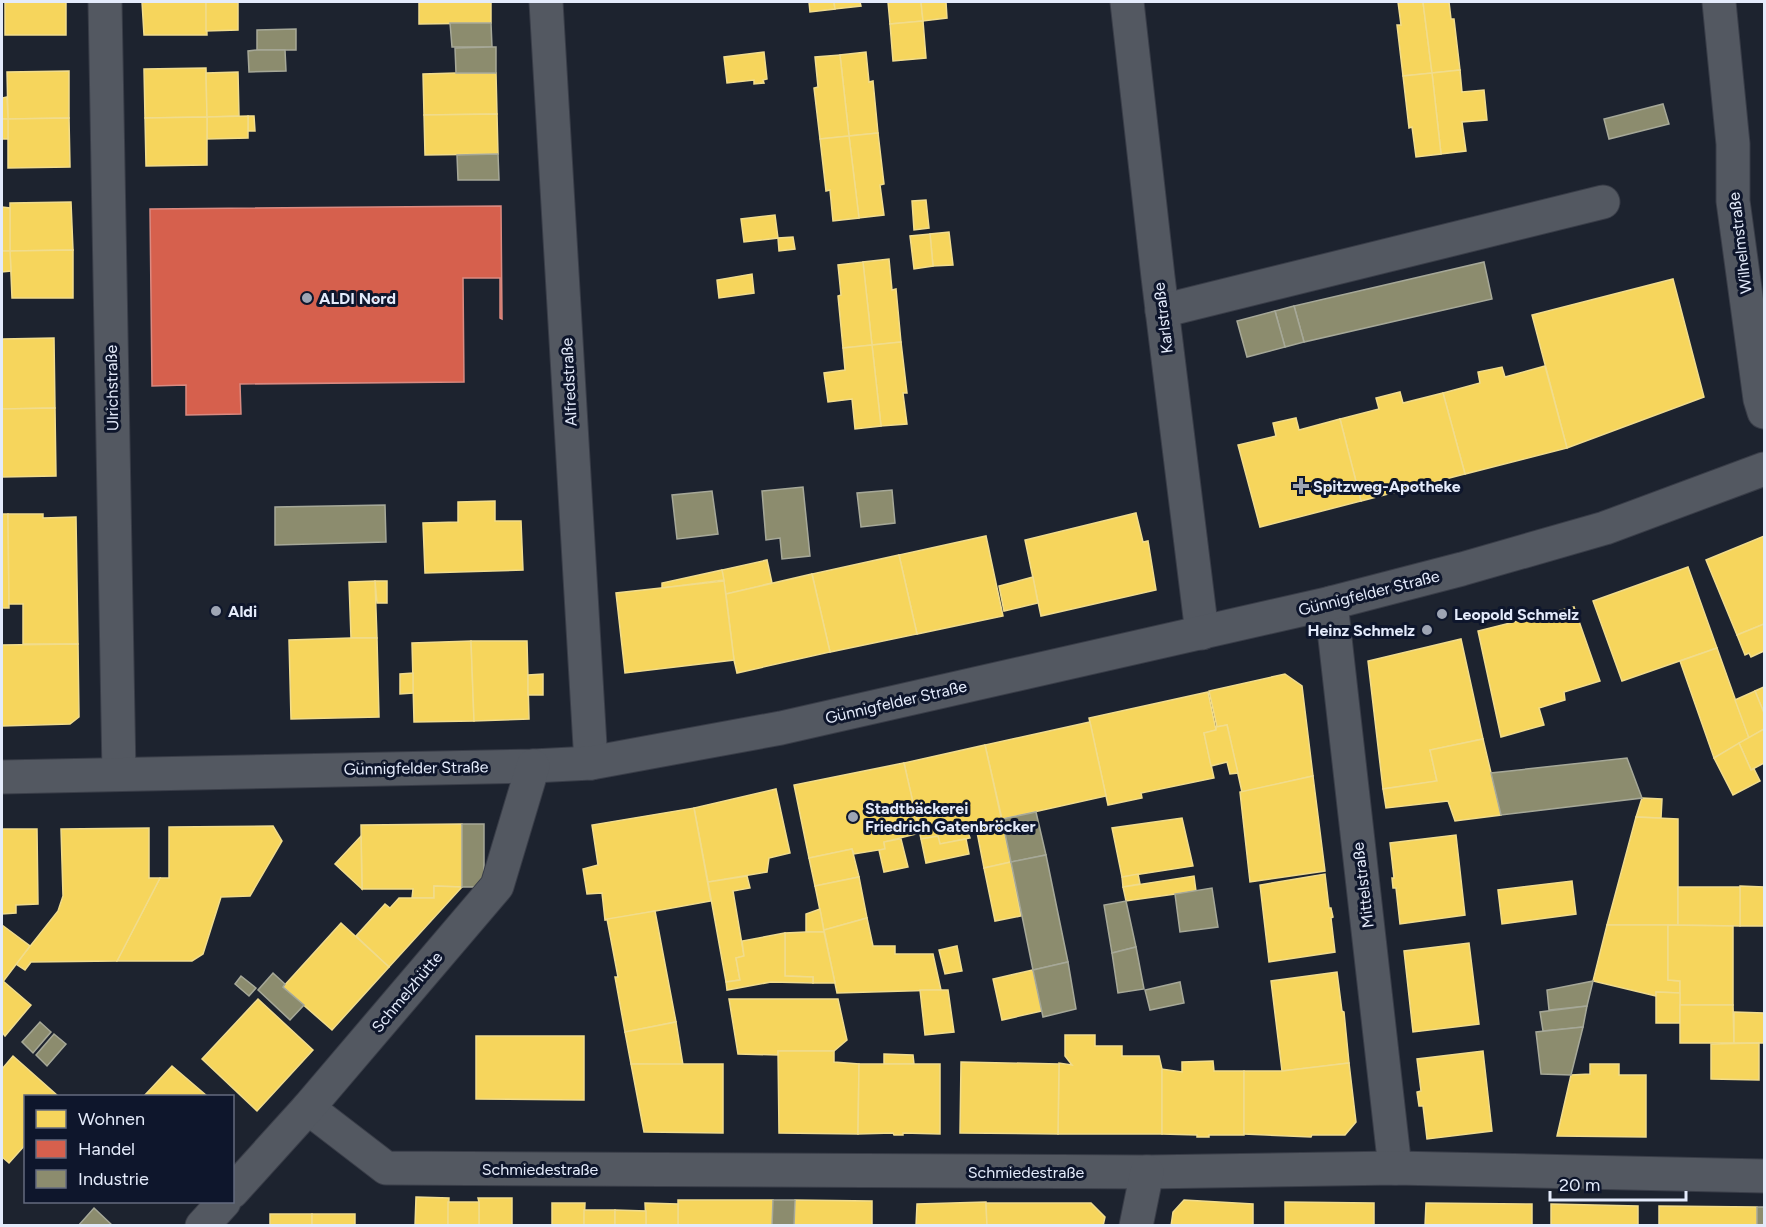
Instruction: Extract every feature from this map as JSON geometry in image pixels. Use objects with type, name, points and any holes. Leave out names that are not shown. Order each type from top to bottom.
[{"type":"street","name":"Ulrichstraße","points":[[105,2],[119,774]]},
{"type":"street","name":"Alfredstraße","points":[[546,2],[591,763]]},
{"type":"street","name":"Karlstraße","points":[[1127,2],[1202,633]]},
{"type":"street","name":"Wilhelmstraße","points":[[1719,2],[1733,144],[1733,201],[1760,399],[1764,412]]},
{"type":"street","points":[[1162,311],[1603,202]]},
{"type":"street","name":"Günnigfelder Straße","points":[[2,777],[591,763],[781,728],[1331,603],[1605,528],[1764,469]]},
{"type":"street","name":"Mittelstraße","points":[[1331,603],[1395,1168]]},
{"type":"street","name":"Schmelzhütte","points":[[234,1190],[308,1108],[497,886],[533,766]]},
{"type":"street","name":"Schmiedestraße","points":[[308,1108],[386,1168],[1147,1172],[1395,1168],[1764,1176]]},
{"type":"street","points":[[1136,1226],[1147,1172]]},
{"type":"street","points":[[202,1226],[223,1203]]},
{"type":"building: Wohnen","points":[[5,2],[66,2],[66,35],[5,35]]},
{"type":"building: Wohnen","points":[[142,2],[206,2],[207,35],[144,35]]},
{"type":"building: Wohnen","points":[[206,2],[238,2],[238,30],[206,31]]},
{"type":"building: Wohnen","points":[[419,2],[491,2],[491,23],[419,24]]},
{"type":"building: Wohnen","points":[[809,2],[834,2],[835,9],[810,12]]},
{"type":"building: Wohnen","points":[[834,2],[860,2],[861,6],[835,9]]},
{"type":"building: Wohnen","points":[[888,2],[921,2],[923,21],[890,24]]},
{"type":"building: Wohnen","points":[[921,2],[946,2],[947,18],[923,21]]},
{"type":"building: Wohnen","points":[[1398,2],[1423,2],[1432,73],[1403,76],[1397,25],[1401,25]]},
{"type":"building: Wohnen","points":[[1423,2],[1449,2],[1451,19],[1454,19],[1460,70],[1432,73]]},
{"type":"building: Wohnen","points":[[923,21],[926,58],[893,61],[890,24]]},
{"type":"building: Wohnen","points":[[764,52],[767,79],[763,80],[764,83],[754,84],[754,80],[727,83],[724,57]]},
{"type":"building: Wohnen","points":[[866,52],[869,82],[873,81],[878,133],[849,136],[840,55]]},
{"type":"building: Wohnen","points":[[840,55],[849,136],[820,139],[814,88],[818,87],[815,57]]},
{"type":"building: Wohnen","points":[[206,68],[207,117],[145,118],[144,69]]},
{"type":"building: Wohnen","points":[[1460,70],[1462,92],[1484,90],[1487,120],[1462,122],[1466,151],[1441,154],[1432,73]]},
{"type":"building: Wohnen","points":[[69,71],[69,118],[8,119],[7,72]]},
{"type":"building: Wohnen","points":[[238,72],[239,116],[207,117],[206,73]]},
{"type":"building: Wohnen","points":[[496,73],[497,114],[424,115],[423,74]]},
{"type":"building: Wohnen","points":[[1432,73],[1441,154],[1416,157],[1412,127],[1409,128],[1403,76]]},
{"type":"building: Wohnen","points":[[7,97],[8,119],[2,119],[2,98]]},
{"type":"building: Wohnen","points":[[497,114],[498,154],[425,155],[424,115]]},
{"type":"building: Wohnen","points":[[248,116],[254,116],[255,131],[248,131]]},
{"type":"building: Wohnen","points":[[248,116],[248,138],[207,139],[207,117]]},
{"type":"building: Wohnen","points":[[207,117],[207,165],[146,166],[145,118]]},
{"type":"building: Wohnen","points":[[69,118],[70,167],[8,168],[8,119]]},
{"type":"building: Wohnen","points":[[2,119],[8,119],[8,139],[2,139]]},
{"type":"building: Wohnen","points":[[878,133],[884,184],[880,185],[884,215],[859,218],[849,136]]},
{"type":"building: Wohnen","points":[[849,136],[859,218],[833,221],[830,190],[826,191],[820,139]]},
{"type":"building: Wohnen","points":[[926,200],[929,228],[914,230],[912,201]]},
{"type":"building: Wohnen","points":[[71,202],[73,250],[10,251],[10,203]]},
{"type":"building: Wohnen","points":[[2,207],[10,208],[10,251],[2,251]]},
{"type":"building: Wohnen","points":[[775,215],[778,238],[744,242],[741,219]]},
{"type":"building: Wohnen","points":[[949,232],[953,265],[933,266],[930,234]]},
{"type":"building: Wohnen","points":[[930,234],[933,266],[914,269],[910,236]]},
{"type":"building: Wohnen","points":[[793,237],[795,249],[779,251],[778,238]]},
{"type":"building: Wohnen","points":[[73,250],[73,298],[12,298],[10,251]]},
{"type":"building: Wohnen","points":[[2,251],[10,251],[11,271],[2,272]]},
{"type":"building: Wohnen","points":[[889,259],[892,290],[896,289],[901,342],[872,345],[863,262]]},
{"type":"building: Wohnen","points":[[863,262],[872,345],[843,348],[838,296],[841,295],[838,265]]},
{"type":"building: Wohnen","points":[[752,274],[754,293],[719,298],[717,280]]},
{"type":"building: Wohnen","points":[[1673,279],[1704,397],[1567,448],[1532,315]]},
{"type":"building: Wohnen","points":[[54,338],[55,408],[2,409],[2,339]]},
{"type":"building: Wohnen","points":[[901,342],[907,393],[903,393],[907,424],[881,426],[872,345]]},
{"type":"building: Wohnen","points":[[872,345],[881,426],[855,429],[852,399],[828,402],[824,373],[845,370],[843,348]]},
{"type":"building: Wohnen","points":[[1545,366],[1567,448],[1465,474],[1443,393],[1480,383],[1478,372],[1502,367],[1505,377]]},
{"type":"building: Wohnen","points":[[1400,392],[1403,403],[1443,393],[1465,474],[1361,501],[1340,419],[1379,409],[1376,398]]},
{"type":"building: Wohnen","points":[[55,408],[56,476],[2,477],[2,409]]},
{"type":"building: Wohnen","points":[[1296,418],[1299,430],[1340,419],[1361,501],[1260,527],[1238,445],[1276,436],[1273,423]]},
{"type":"building: Wohnen","points":[[495,501],[495,521],[521,521],[523,570],[425,573],[423,523],[458,522],[458,502]]},
{"type":"building: Wohnen","points":[[1136,513],[1143,542],[1148,541],[1156,590],[1041,616],[1025,540]]},
{"type":"building: Wohnen","points":[[2,514],[8,514],[9,608],[2,608]]},
{"type":"building: Wohnen","points":[[8,514],[43,514],[43,518],[76,517],[78,644],[23,644],[23,604],[9,604]]},
{"type":"building: Wohnen","points":[[986,536],[1003,616],[917,634],[899,555]]},
{"type":"building: Wohnen","points":[[1764,536],[1764,624],[1737,635],[1706,560]]},
{"type":"building: Wohnen","points":[[899,555],[917,634],[830,652],[812,574]]},
{"type":"building: Wohnen","points":[[767,560],[772,583],[726,594],[722,570]]},
{"type":"building: Wohnen","points":[[1688,567],[1717,648],[1622,681],[1593,601]]},
{"type":"building: Wohnen","points":[[722,570],[724,580],[662,588],[662,583]]},
{"type":"building: Wohnen","points":[[812,574],[830,652],[737,673],[726,594]]},
{"type":"building: Wohnen","points":[[1033,577],[1038,603],[1004,611],[999,586]]},
{"type":"building: Wohnen","points":[[375,581],[387,581],[387,603],[377,603]]},
{"type":"building: Wohnen","points":[[375,581],[377,638],[351,638],[349,582]]},
{"type":"building: Wohnen","points":[[724,581],[734,660],[625,673],[616,593]]},
{"type":"building: Wohnen","points":[[1574,607],[1600,681],[1564,692],[1565,700],[1539,708],[1544,725],[1501,737],[1478,631]]},
{"type":"building: Wohnen","points":[[1764,624],[1764,651],[1751,657],[1749,653],[1745,655],[1737,635]]},
{"type":"building: Wohnen","points":[[377,638],[379,717],[291,719],[289,640]]},
{"type":"building: Wohnen","points":[[1461,639],[1483,739],[1430,750],[1437,781],[1383,789],[1368,661]]},
{"type":"building: Wohnen","points":[[471,641],[474,721],[414,722],[412,643]]},
{"type":"building: Wohnen","points":[[471,641],[527,641],[529,719],[474,721]]},
{"type":"building: Wohnen","points":[[78,644],[79,717],[70,724],[2,726],[2,645]]},
{"type":"building: Wohnen","points":[[1717,648],[1749,738],[1714,758],[1680,661]]},
{"type":"building: Wohnen","points":[[413,673],[413,693],[400,694],[400,674]]},
{"type":"building: Wohnen","points":[[543,674],[543,695],[528,695],[528,675]]},
{"type":"building: Wohnen","points":[[1285,674],[1302,686],[1313,776],[1242,792],[1227,725],[1217,727],[1209,691]]},
{"type":"building: Wohnen","points":[[1764,687],[1764,713],[1755,691]]},
{"type":"building: Wohnen","points":[[1755,691],[1764,713],[1764,729],[1749,738],[1735,700]]},
{"type":"building: Wohnen","points":[[1208,692],[1216,730],[1204,733],[1214,778],[1141,793],[1142,798],[1108,805],[1089,718]]},
{"type":"building: Wohnen","points":[[1090,722],[1106,796],[1002,819],[985,745]]},
{"type":"building: Wohnen","points":[[1227,725],[1238,773],[1230,774],[1227,762],[1211,766],[1204,733]]},
{"type":"building: Wohnen","points":[[1764,729],[1764,763],[1751,770],[1739,743]]},
{"type":"building: Wohnen","points":[[1483,739],[1501,815],[1455,821],[1448,801],[1386,808],[1383,789],[1437,781],[1430,750]]},
{"type":"building: Wohnen","points":[[1739,743],[1751,770],[1754,769],[1760,781],[1733,795],[1714,758]]},
{"type":"building: Wohnen","points":[[985,745],[1011,862],[984,868],[977,832],[967,829],[970,838],[940,844],[938,836],[921,839],[904,763]]},
{"type":"building: Wohnen","points":[[904,763],[920,833],[884,842],[885,849],[854,854],[852,849],[809,858],[794,785]]},
{"type":"building: Wohnen","points":[[1313,776],[1325,871],[1250,882],[1240,792]]},
{"type":"building: Wohnen","points":[[776,789],[790,853],[769,858],[767,872],[708,882],[694,808]]},
{"type":"building: Wohnen","points":[[1642,798],[1662,799],[1661,818],[1636,817]]},
{"type":"building: Wohnen","points":[[694,808],[711,901],[605,920],[602,893],[587,894],[583,869],[598,865],[592,825]]},
{"type":"building: Wohnen","points":[[1636,817],[1678,819],[1678,925],[1607,925]]},
{"type":"building: Wohnen","points":[[1182,818],[1193,866],[1122,877],[1112,828]]},
{"type":"building: Wohnen","points":[[462,824],[462,887],[434,886],[434,898],[412,898],[413,889],[362,889],[361,825]]},
{"type":"building: Wohnen","points":[[273,826],[282,841],[250,896],[221,897],[203,954],[192,961],[117,961],[160,878],[169,878],[169,827]]},
{"type":"building: Wohnen","points":[[149,828],[149,878],[160,878],[117,961],[31,962],[25,970],[16,964],[58,911],[63,896],[61,829]]},
{"type":"building: Wohnen","points":[[2,829],[37,829],[38,904],[16,905],[16,913],[2,914]]},
{"type":"building: Wohnen","points":[[1456,835],[1465,915],[1400,924],[1396,888],[1393,888],[1390,843]]},
{"type":"building: Wohnen","points":[[361,836],[362,889],[335,864]]},
{"type":"building: Wohnen","points":[[938,836],[940,844],[966,839],[969,854],[926,863],[921,839]]},
{"type":"building: Wohnen","points":[[901,839],[908,867],[884,872],[879,850],[885,849],[884,842]]},
{"type":"building: Wohnen","points":[[852,849],[859,877],[815,886],[809,858]]},
{"type":"building: Wohnen","points":[[1011,862],[1021,916],[995,921],[984,868]]},
{"type":"building: Wohnen","points":[[1138,874],[1140,884],[1123,887],[1122,877]]},
{"type":"building: Wohnen","points":[[1325,874],[1329,908],[1331,908],[1333,917],[1331,918],[1335,952],[1269,962],[1260,885]]},
{"type":"building: Wohnen","points":[[747,876],[750,888],[733,891],[744,956],[736,958],[740,980],[726,982],[708,882]]},
{"type":"building: Wohnen","points":[[1194,876],[1196,891],[1126,901],[1123,887]]},
{"type":"building: Wohnen","points":[[859,877],[867,918],[824,930],[815,886]]},
{"type":"building: Wohnen","points":[[1572,881],[1576,914],[1502,924],[1498,890]]},
{"type":"building: Wohnen","points":[[434,886],[462,887],[389,967],[356,936],[385,904],[390,908],[399,898],[434,898]]},
{"type":"building: Wohnen","points":[[1740,886],[1764,887],[1764,926],[1740,926]]},
{"type":"building: Wohnen","points":[[1678,887],[1740,887],[1740,926],[1678,925]]},
{"type":"building: Wohnen","points":[[820,909],[824,932],[806,932],[806,914]]},
{"type":"building: Wohnen","points":[[655,911],[676,1022],[625,1032],[607,919]]},
{"type":"building: Wohnen","points":[[867,918],[873,946],[895,946],[895,954],[933,954],[941,990],[837,993],[824,930]]},
{"type":"building: Wohnen","points":[[341,923],[389,967],[332,1030],[283,987]]},
{"type":"building: Wohnen","points":[[2,925],[30,946],[2,983]]},
{"type":"building: Wohnen","points":[[1607,925],[1668,925],[1668,980],[1680,981],[1680,993],[1656,992],[1656,996],[1593,981]]},
{"type":"building: Wohnen","points":[[1668,925],[1733,926],[1733,1005],[1680,1005],[1680,981],[1668,980]]},
{"type":"building: Wohnen","points":[[824,932],[835,983],[813,983],[813,977],[785,976],[785,933]]},
{"type":"building: Wohnen","points":[[785,933],[785,976],[813,977],[813,983],[771,982],[727,990],[726,982],[740,980],[736,958],[744,956],[742,941]]},
{"type":"building: Wohnen","points":[[1469,943],[1479,1024],[1413,1032],[1404,951]]},
{"type":"building: Wohnen","points":[[957,946],[962,971],[945,974],[939,950]]},
{"type":"building: Wohnen","points":[[1033,970],[1042,1011],[1002,1020],[993,979]]},
{"type":"building: Wohnen","points":[[1337,972],[1349,1063],[1282,1071],[1271,981]]},
{"type":"building: Wohnen","points":[[3,981],[31,1005],[5,1036],[2,1032]]},
{"type":"building: Wohnen","points":[[920,990],[948,990],[954,1032],[925,1035]]},
{"type":"building: Wohnen","points":[[1656,992],[1680,993],[1680,1023],[1656,1023]]},
{"type":"building: Wohnen","points":[[258,999],[313,1050],[257,1111],[202,1059]]},
{"type":"building: Wohnen","points":[[729,999],[838,999],[847,1040],[834,1051],[778,1051],[778,1055],[738,1054]]},
{"type":"building: Wohnen","points":[[1680,1005],[1733,1005],[1734,1043],[1680,1043]]},
{"type":"building: Wohnen","points":[[1734,1012],[1764,1013],[1764,1043],[1734,1043]]},
{"type":"building: Wohnen","points":[[676,1022],[683,1065],[631,1064],[625,1032]]},
{"type":"building: Wohnen","points":[[1065,1035],[1095,1035],[1095,1046],[1122,1046],[1122,1056],[1159,1056],[1162,1069],[1162,1134],[1058,1134],[1059,1063],[1072,1065],[1065,1056]]},
{"type":"building: Wohnen","points":[[476,1036],[584,1036],[584,1100],[476,1099]]},
{"type":"building: Wohnen","points":[[1759,1043],[1759,1080],[1711,1079],[1711,1044]]},
{"type":"building: Wohnen","points":[[778,1051],[834,1051],[834,1062],[859,1064],[858,1134],[779,1133]]},
{"type":"building: Wohnen","points":[[1483,1051],[1492,1131],[1427,1139],[1423,1106],[1419,1106],[1417,1092],[1421,1091],[1417,1059]]},
{"type":"building: Wohnen","points":[[884,1054],[913,1055],[914,1064],[884,1064]]},
{"type":"building: Wohnen","points":[[13,1056],[57,1095],[24,1095],[24,1146],[9,1163],[2,1157],[2,1069]]},
{"type":"building: Wohnen","points":[[1213,1061],[1214,1071],[1244,1071],[1244,1135],[1197,1137],[1197,1135],[1162,1134],[1162,1069],[1182,1072],[1182,1062]]},
{"type":"building: Wohnen","points":[[961,1062],[1059,1064],[1058,1134],[960,1133]]},
{"type":"building: Wohnen","points":[[1349,1063],[1356,1122],[1345,1135],[1312,1135],[1311,1137],[1244,1134],[1244,1071],[1282,1071]]},
{"type":"building: Wohnen","points":[[631,1064],[723,1064],[723,1133],[644,1132]]},
{"type":"building: Wohnen","points":[[859,1064],[940,1064],[940,1134],[858,1134]]},
{"type":"building: Wohnen","points":[[1590,1064],[1619,1064],[1619,1075],[1646,1075],[1646,1137],[1557,1136],[1571,1075],[1590,1074]]},
{"type":"building: Wohnen","points":[[172,1066],[206,1095],[145,1095]]},
{"type":"building: Wohnen","points":[[416,1197],[449,1198],[448,1226],[415,1226]]},
{"type":"building: Wohnen","points":[[478,1198],[512,1198],[512,1226],[479,1226]]},
{"type":"building: Wohnen","points":[[678,1200],[773,1200],[772,1226],[678,1226]]},
{"type":"building: Wohnen","points":[[795,1200],[872,1201],[872,1226],[794,1226]]},
{"type":"building: Wohnen","points":[[1184,1200],[1253,1204],[1253,1226],[1171,1226],[1173,1212]]},
{"type":"building: Wohnen","points":[[448,1202],[479,1202],[479,1226],[448,1226]]},
{"type":"building: Wohnen","points":[[986,1202],[987,1226],[916,1226],[917,1204]]},
{"type":"building: Wohnen","points":[[1285,1202],[1374,1203],[1374,1226],[1285,1226]]},
{"type":"building: Wohnen","points":[[552,1203],[585,1203],[584,1226],[552,1226]]},
{"type":"building: Wohnen","points":[[645,1203],[678,1204],[678,1226],[646,1226]]},
{"type":"building: Wohnen","points":[[986,1203],[1091,1203],[1105,1217],[1103,1226],[987,1226]]},
{"type":"building: Wohnen","points":[[1426,1203],[1532,1204],[1532,1226],[1425,1226]]},
{"type":"building: Wohnen","points":[[1551,1204],[1638,1206],[1638,1226],[1551,1226]]},
{"type":"building: Wohnen","points":[[1659,1206],[1757,1207],[1757,1226],[1659,1226]]},
{"type":"building: Wohnen","points":[[584,1210],[615,1210],[615,1226],[584,1226]]},
{"type":"building: Wohnen","points":[[615,1210],[646,1211],[646,1226],[615,1226]]},
{"type":"building: Wohnen","points":[[270,1214],[312,1214],[312,1226],[270,1226]]},
{"type":"building: Wohnen","points":[[312,1214],[355,1214],[355,1226],[312,1226]]},
{"type":"building: Handel","name":"ALDI Nord","points":[[501,206],[502,319],[500,318],[500,278],[463,278],[464,382],[240,384],[241,414],[186,415],[186,385],[152,386],[150,209]]},
{"type":"building: Industrie","points":[[450,23],[491,23],[492,47],[452,47]]},
{"type":"building: Industrie","points":[[296,29],[296,50],[257,50],[257,30]]},
{"type":"building: Industrie","points":[[496,47],[496,73],[456,73],[455,48]]},
{"type":"building: Industrie","points":[[285,50],[286,71],[249,72],[248,51]]},
{"type":"building: Industrie","points":[[1663,104],[1669,124],[1609,139],[1604,119]]},
{"type":"building: Industrie","points":[[498,154],[499,180],[458,180],[457,155]]},
{"type":"building: Industrie","points":[[1484,262],[1492,299],[1304,342],[1294,306]]},
{"type":"building: Industrie","points":[[1294,306],[1304,342],[1285,347],[1275,311]]},
{"type":"building: Industrie","points":[[1275,311],[1285,347],[1247,357],[1237,321]]},
{"type":"building: Industrie","points":[[803,487],[810,556],[782,559],[780,538],[766,540],[762,491]]},
{"type":"building: Industrie","points":[[892,490],[895,523],[861,527],[857,493]]},
{"type":"building: Industrie","points":[[712,491],[718,534],[677,539],[672,495]]},
{"type":"building: Industrie","points":[[385,505],[386,542],[275,545],[275,507]]},
{"type":"building: Industrie","points":[[1627,758],[1642,798],[1501,815],[1491,773]]},
{"type":"building: Industrie","points":[[1036,812],[1046,855],[1011,862],[1002,819]]},
{"type":"building: Industrie","points":[[462,824],[484,824],[484,887],[462,887]]},
{"type":"building: Industrie","points":[[1046,855],[1068,962],[1033,970],[1011,862]]},
{"type":"building: Industrie","points":[[1212,888],[1218,927],[1180,932],[1175,894]]},
{"type":"building: Industrie","points":[[1126,901],[1136,947],[1112,953],[1104,905]]},
{"type":"building: Industrie","points":[[1136,947],[1144,989],[1118,993],[1112,953]]},
{"type":"building: Industrie","points":[[1068,962],[1076,1009],[1043,1017],[1033,970]]},
{"type":"building: Industrie","points":[[273,973],[285,984],[283,987],[304,1005],[290,1020],[258,990]]},
{"type":"building: Industrie","points":[[241,976],[256,988],[249,996],[235,984]]},
{"type":"building: Industrie","points":[[1593,981],[1587,1006],[1549,1010],[1547,990]]},
{"type":"building: Industrie","points":[[1180,982],[1184,1003],[1150,1010],[1145,990]]},
{"type":"building: Industrie","points":[[1587,1006],[1583,1027],[1543,1031],[1540,1012]]},
{"type":"building: Industrie","points":[[40,1022],[51,1032],[33,1053],[22,1042]]},
{"type":"building: Industrie","points":[[1583,1027],[1571,1075],[1541,1074],[1536,1032]]},
{"type":"building: Industrie","points":[[54,1034],[66,1044],[47,1066],[36,1055]]},
{"type":"building: Industrie","points":[[773,1200],[795,1200],[794,1226],[772,1226]]},
{"type":"building: Industrie","points":[[1757,1207],[1764,1207],[1764,1226],[1757,1226]]},
{"type":"building: Industrie","points":[[94,1208],[113,1226],[78,1226]]},
{"type":"place","name":"ALDI Nord","points":[[307,298]]},
{"type":"place","name":"Spitzweg-Apotheke","points":[[1301,486]]},
{"type":"place","name":"Aldi","points":[[216,611]]},
{"type":"place","name":"Leopold Schmelz","points":[[1442,614]]},
{"type":"place","name":"Heinz Schmelz","points":[[1427,630]]},
{"type":"place","name":"Stadtbäckerei Friedrich Gatenbröcker","points":[[853,817]]}]
